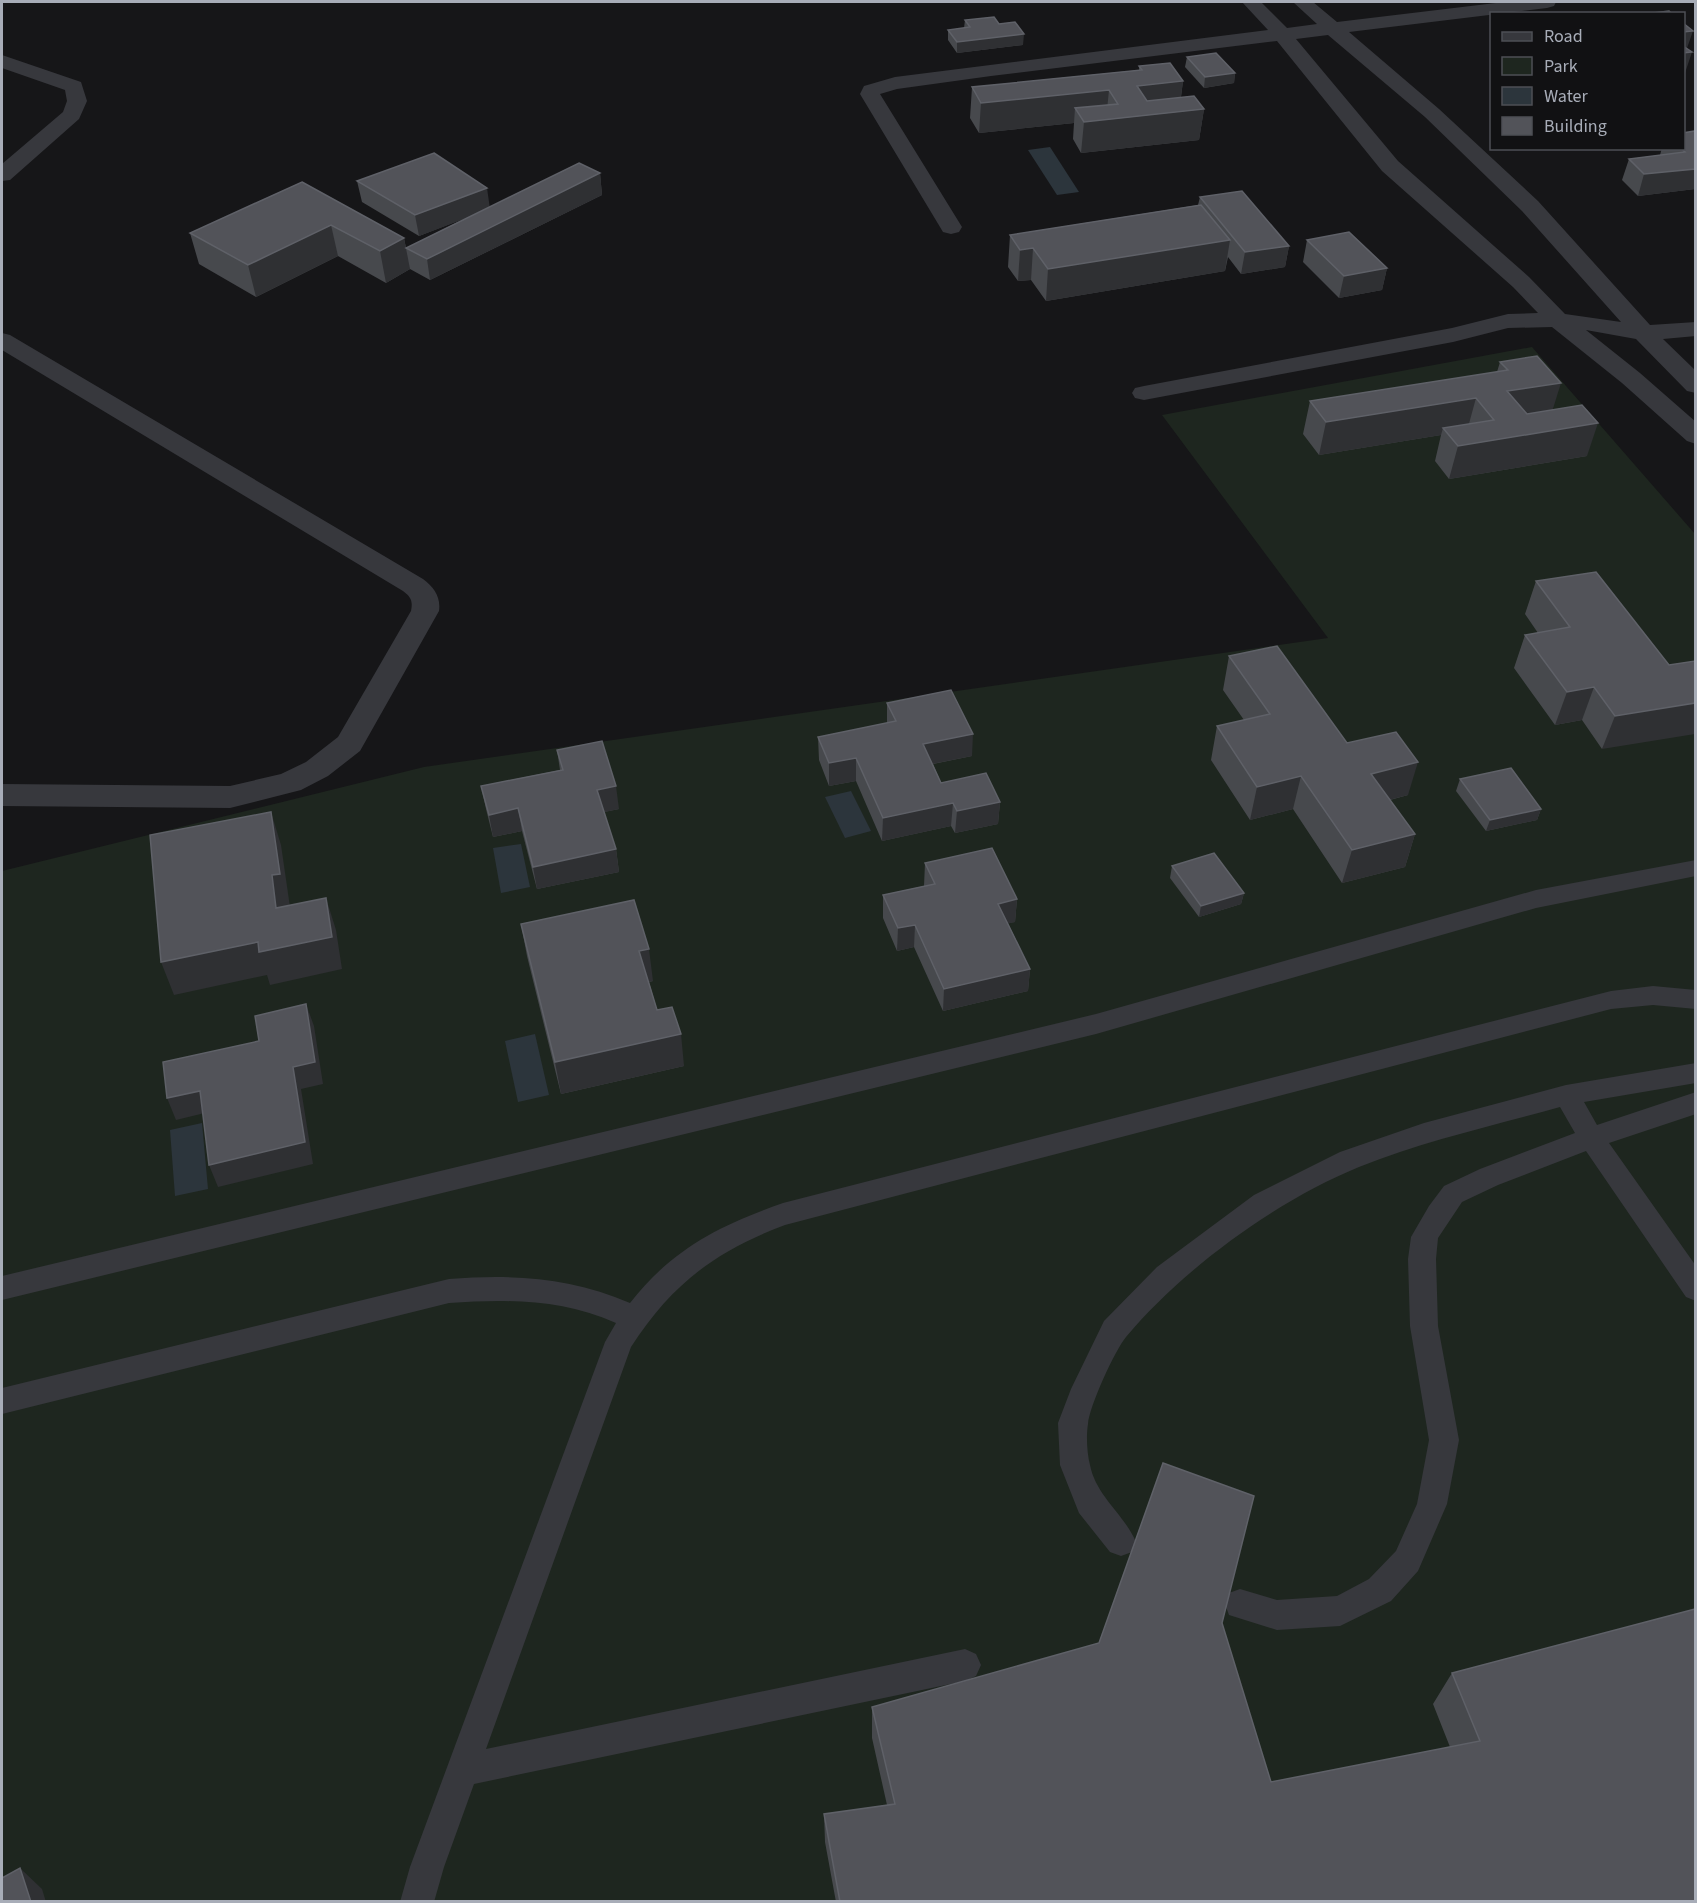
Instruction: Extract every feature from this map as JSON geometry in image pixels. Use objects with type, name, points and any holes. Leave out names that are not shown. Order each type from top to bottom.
[{"type":"street","points":[[1251,2],[1282,34],[1390,166],[1521,282],[1558,320],[1631,378],[1695,436]]},
{"type":"street","points":[[1302,2],[1432,113],[1530,206],[1695,386]]},
{"type":"street","points":[[951,227],[889,129],[870,94],[871,90],[895,83],[1547,2]]},
{"type":"street","points":[[2,61],[74,86],[78,94],[78,104],[72,115],[2,175]]},
{"type":"street","points":[[1144,393],[1454,335],[1508,321],[1558,320],[1644,333],[1695,329]]},
{"type":"street","points":[[2,340],[413,585],[425,596],[426,603],[425,611],[349,744],[317,769],[290,782],[230,797],[2,795]]},
{"type":"lane","points":[[2,1288],[1096,1024],[1536,899],[1695,868]]},
{"type":"lane","points":[[417,1902],[426,1867],[619,1342],[657,1289],[684,1264],[714,1242],[748,1226],[783,1214],[1611,1000],[1633,995],[1657,994],[1695,1000]]},
{"type":"lane","points":[[1121,1542],[1090,1503],[1075,1465],[1072,1423],[1085,1389],[1114,1330],[1167,1275],[1263,1203],[1349,1160],[1424,1134],[1566,1095],[1695,1073]]},
{"type":"lane","points":[[1566,1095],[1591,1138],[1691,1277]]},
{"type":"lane","points":[[1240,1604],[1277,1614],[1340,1611],[1380,1590],[1407,1561],[1432,1504],[1444,1440],[1424,1326],[1422,1259],[1425,1237],[1453,1194],[1489,1177],[1591,1138],[1682,1109],[1695,1102]]},
{"type":"lane","points":[[2,1401],[449,1291],[497,1287],[545,1290],[591,1300],[634,1318]]},
{"type":"lane","points":[[463,1770],[965,1665]]},
{"type":"green space","points":[[1532,347],[1695,534],[1695,1638],[1459,1771],[1257,1810],[1091,1675],[893,1833],[836,1901],[2,1901],[2,871],[424,767],[1328,638],[1162,415]]},
{"type":"water","points":[[1050,147],[1079,192],[1057,195],[1028,150]]},
{"type":"water","points":[[851,791],[871,831],[845,838],[825,797]]},
{"type":"water","points":[[521,844],[530,887],[501,893],[493,848]]},
{"type":"water","points":[[535,1034],[549,1095],[518,1102],[505,1041]]},
{"type":"water","points":[[202,1123],[208,1189],[175,1196],[170,1130]]},
{"type":"building","points":[[994,17],[999,24],[1015,22],[1024,34],[957,42],[948,30],[970,27],[965,20]]},
{"type":"building","points":[[1685,25],[1693,31],[1685,32]]},
{"type":"building","points":[[1216,53],[1235,73],[1205,77],[1187,57]]},
{"type":"building","points":[[1170,63],[1183,81],[1137,86],[1147,101],[1194,96],[1204,109],[1084,122],[1075,108],[1118,104],[1109,90],[981,103],[972,87],[1142,70],[1139,66]]},
{"type":"building","points":[[1695,131],[1695,169],[1644,174],[1629,159],[1685,152],[1683,150],[1685,150],[1685,133]]},
{"type":"building","points":[[434,153],[487,188],[415,215],[357,181]]},
{"type":"building","points":[[579,163],[600,173],[427,259],[406,248]]},
{"type":"building","points":[[302,182],[404,238],[380,251],[331,225],[248,265],[190,233]]},
{"type":"building","points":[[1242,191],[1289,246],[1245,252],[1200,197]]},
{"type":"building","points":[[1201,205],[1230,240],[1048,269],[1033,248],[1020,250],[1010,235]]},
{"type":"building","points":[[1349,232],[1387,268],[1344,276],[1307,240]]},
{"type":"building","points":[[1537,356],[1561,383],[1507,391],[1527,414],[1582,405],[1598,423],[1458,446],[1443,428],[1494,420],[1476,398],[1326,422],[1310,401],[1508,370],[1500,362]]},
{"type":"building","points":[[1596,572],[1669,665],[1695,661],[1695,703],[1615,716],[1594,687],[1567,692],[1525,635],[1570,627],[1536,581]]},
{"type":"building","points":[[1277,646],[1347,743],[1396,732],[1418,762],[1371,774],[1415,834],[1352,850],[1301,776],[1257,787],[1217,726],[1270,714],[1229,656]]},
{"type":"building","points":[[951,690],[973,734],[923,744],[941,783],[986,773],[1000,802],[957,811],[953,803],[883,818],[856,758],[829,763],[818,737],[896,721],[887,703]]},
{"type":"building","points":[[602,741],[616,786],[597,790],[616,849],[533,867],[518,808],[489,815],[481,786],[563,770],[557,750]]},
{"type":"building","points":[[1511,768],[1541,809],[1490,820],[1460,779]]},
{"type":"building","points":[[271,812],[280,874],[272,875],[276,908],[326,898],[332,937],[259,952],[258,942],[161,962],[150,835]]},
{"type":"building","points":[[992,848],[1017,899],[998,904],[1030,969],[944,989],[915,925],[898,928],[883,895],[935,884],[925,863]]},
{"type":"building","points":[[1214,853],[1244,893],[1201,906],[1172,866]]},
{"type":"building","points":[[634,900],[649,949],[639,951],[657,1010],[672,1007],[681,1034],[555,1062],[521,924]]},
{"type":"building","points":[[306,1004],[315,1062],[293,1067],[305,1142],[209,1165],[200,1091],[167,1098],[163,1062],[259,1041],[255,1016]]},
{"type":"building","points":[[1163,1463],[1254,1496],[1222,1623],[1271,1782],[1480,1741],[1452,1673],[1695,1609],[1695,1902],[840,1902],[824,1814],[895,1804],[872,1707],[1099,1643]]},
{"type":"building","points":[[20,1868],[31,1902],[2,1902],[2,1878]]}]
